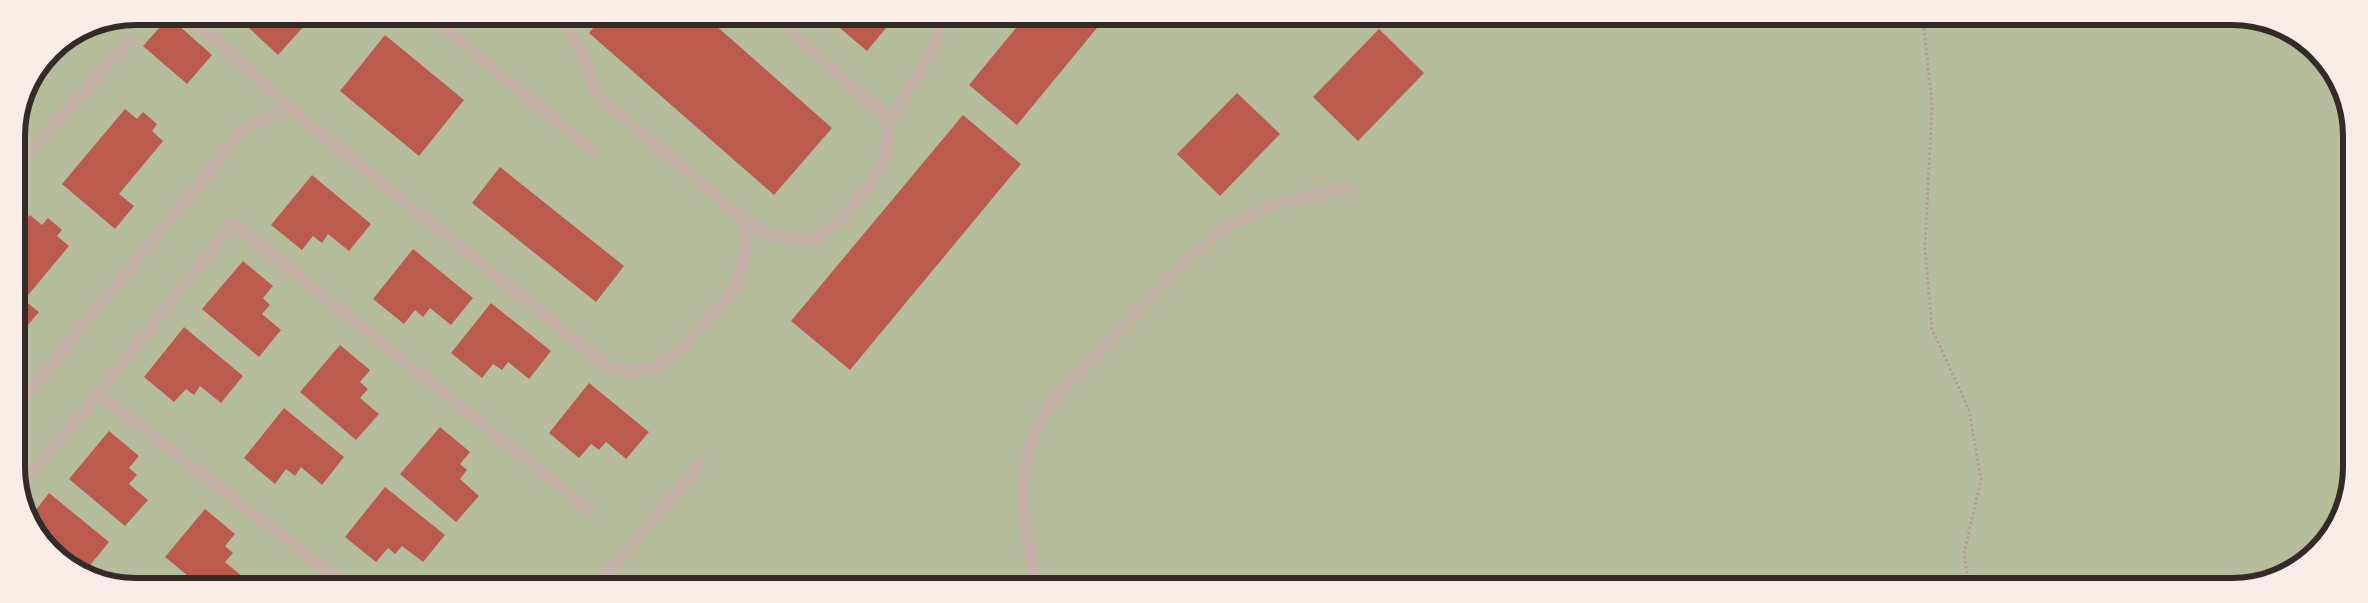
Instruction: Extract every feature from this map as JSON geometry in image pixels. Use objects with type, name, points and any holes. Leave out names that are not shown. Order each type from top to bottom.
[{"type":"street","points":[[195,25],[224,47],[293,111],[607,366],[628,372],[652,369],[686,346],[738,286],[747,241],[742,218]]},
{"type":"street","points":[[441,25],[594,152]]},
{"type":"street","points":[[568,25],[580,49],[599,97],[742,218],[769,234],[792,240],[815,239],[841,220],[870,184],[886,153],[889,120],[930,56],[941,25]]},
{"type":"street","points":[[784,25],[889,120]]},
{"type":"street","points":[[25,158],[131,40]]},
{"type":"street","points":[[25,396],[243,130],[268,116],[293,111]]},
{"type":"street","points":[[1035,578],[1024,520],[1023,479],[1031,442],[1053,400],[1189,258],[1230,224],[1271,206],[1352,187]]},
{"type":"street","points":[[26,481],[98,394],[233,223],[590,511]]},
{"type":"street","points":[[98,394],[337,578]]},
{"type":"street","points":[[604,578],[699,465]]},
{"type":"path","points":[[1925,25],[1932,106],[1925,247],[1932,329],[1969,410],[1981,480],[1964,553],[1968,578]]},
{"type":"green space","points":[[2240,25],[2254,27],[2275,33],[2311,57],[2332,87],[2341,114],[2343,136],[2343,467],[2341,489],[2335,510],[2311,546],[2275,570],[2240,578],[136,578],[114,576],[93,570],[57,546],[33,510],[27,489],[25,475],[25,128],[33,93],[57,57],[87,36],[121,26]]},
{"type":"building","points":[[162,25],[178,25],[212,55],[187,84],[143,46]]},
{"type":"building","points":[[246,25],[305,25],[278,55]]},
{"type":"building","points":[[596,25],[715,25],[832,128],[774,195],[589,33]]},
{"type":"building","points":[[836,25],[888,25],[867,51]]},
{"type":"building","points":[[1018,25],[1099,25],[1017,125],[969,85]]},
{"type":"building","points":[[1379,29],[1424,73],[1358,141],[1313,97]]},
{"type":"building","points":[[385,35],[464,100],[419,156],[340,91]]},
{"type":"building","points":[[1237,93],[1280,134],[1220,196],[1177,154]]},
{"type":"building","points":[[125,109],[137,119],[143,112],[157,124],[152,131],[163,141],[119,194],[134,206],[115,229],[62,184]]},
{"type":"building","points":[[963,115],[1021,164],[850,370],[791,321]]},
{"type":"building","points":[[500,167],[624,266],[596,302],[472,203]]},
{"type":"building","points":[[312,175],[371,224],[349,251],[328,234],[322,243],[313,236],[302,250],[271,225]]},
{"type":"building","points":[[30,215],[42,225],[48,218],[62,230],[57,236],[69,246],[25,299],[25,221]]},
{"type":"building","points":[[413,249],[473,298],[451,325],[430,308],[423,317],[415,310],[404,324],[373,299]]},
{"type":"building","points":[[243,261],[273,286],[263,298],[270,305],[262,314],[281,330],[259,357],[202,309]]},
{"type":"building","points":[[25,301],[39,312],[25,328]]},
{"type":"building","points":[[491,303],[551,351],[529,379],[508,362],[502,370],[493,364],[482,378],[451,353]]},
{"type":"building","points":[[184,327],[243,376],[221,403],[200,386],[194,395],[186,389],[174,402],[144,377]]},
{"type":"building","points":[[340,345],[370,370],[360,382],[368,389],[360,398],[379,414],[356,440],[300,392]]},
{"type":"building","points":[[589,383],[649,432],[626,459],[606,442],[599,450],[591,444],[579,458],[549,433]]},
{"type":"building","points":[[284,408],[344,457],[322,485],[301,467],[295,476],[286,469],[275,484],[244,458]]},
{"type":"building","points":[[440,427],[470,452],[460,464],[467,470],[460,479],[479,496],[456,522],[400,474]]},
{"type":"building","points":[[109,431],[139,456],[129,468],[137,475],[129,484],[148,500],[125,526],[69,479]]},
{"type":"building","points":[[385,487],[445,535],[423,562],[402,546],[395,554],[388,548],[376,562],[345,537]]},
{"type":"building","points":[[49,493],[109,542],[88,567],[57,546],[34,512]]},
{"type":"building","points":[[205,509],[235,534],[225,546],[233,553],[225,562],[244,578],[191,578],[165,557]]}]
